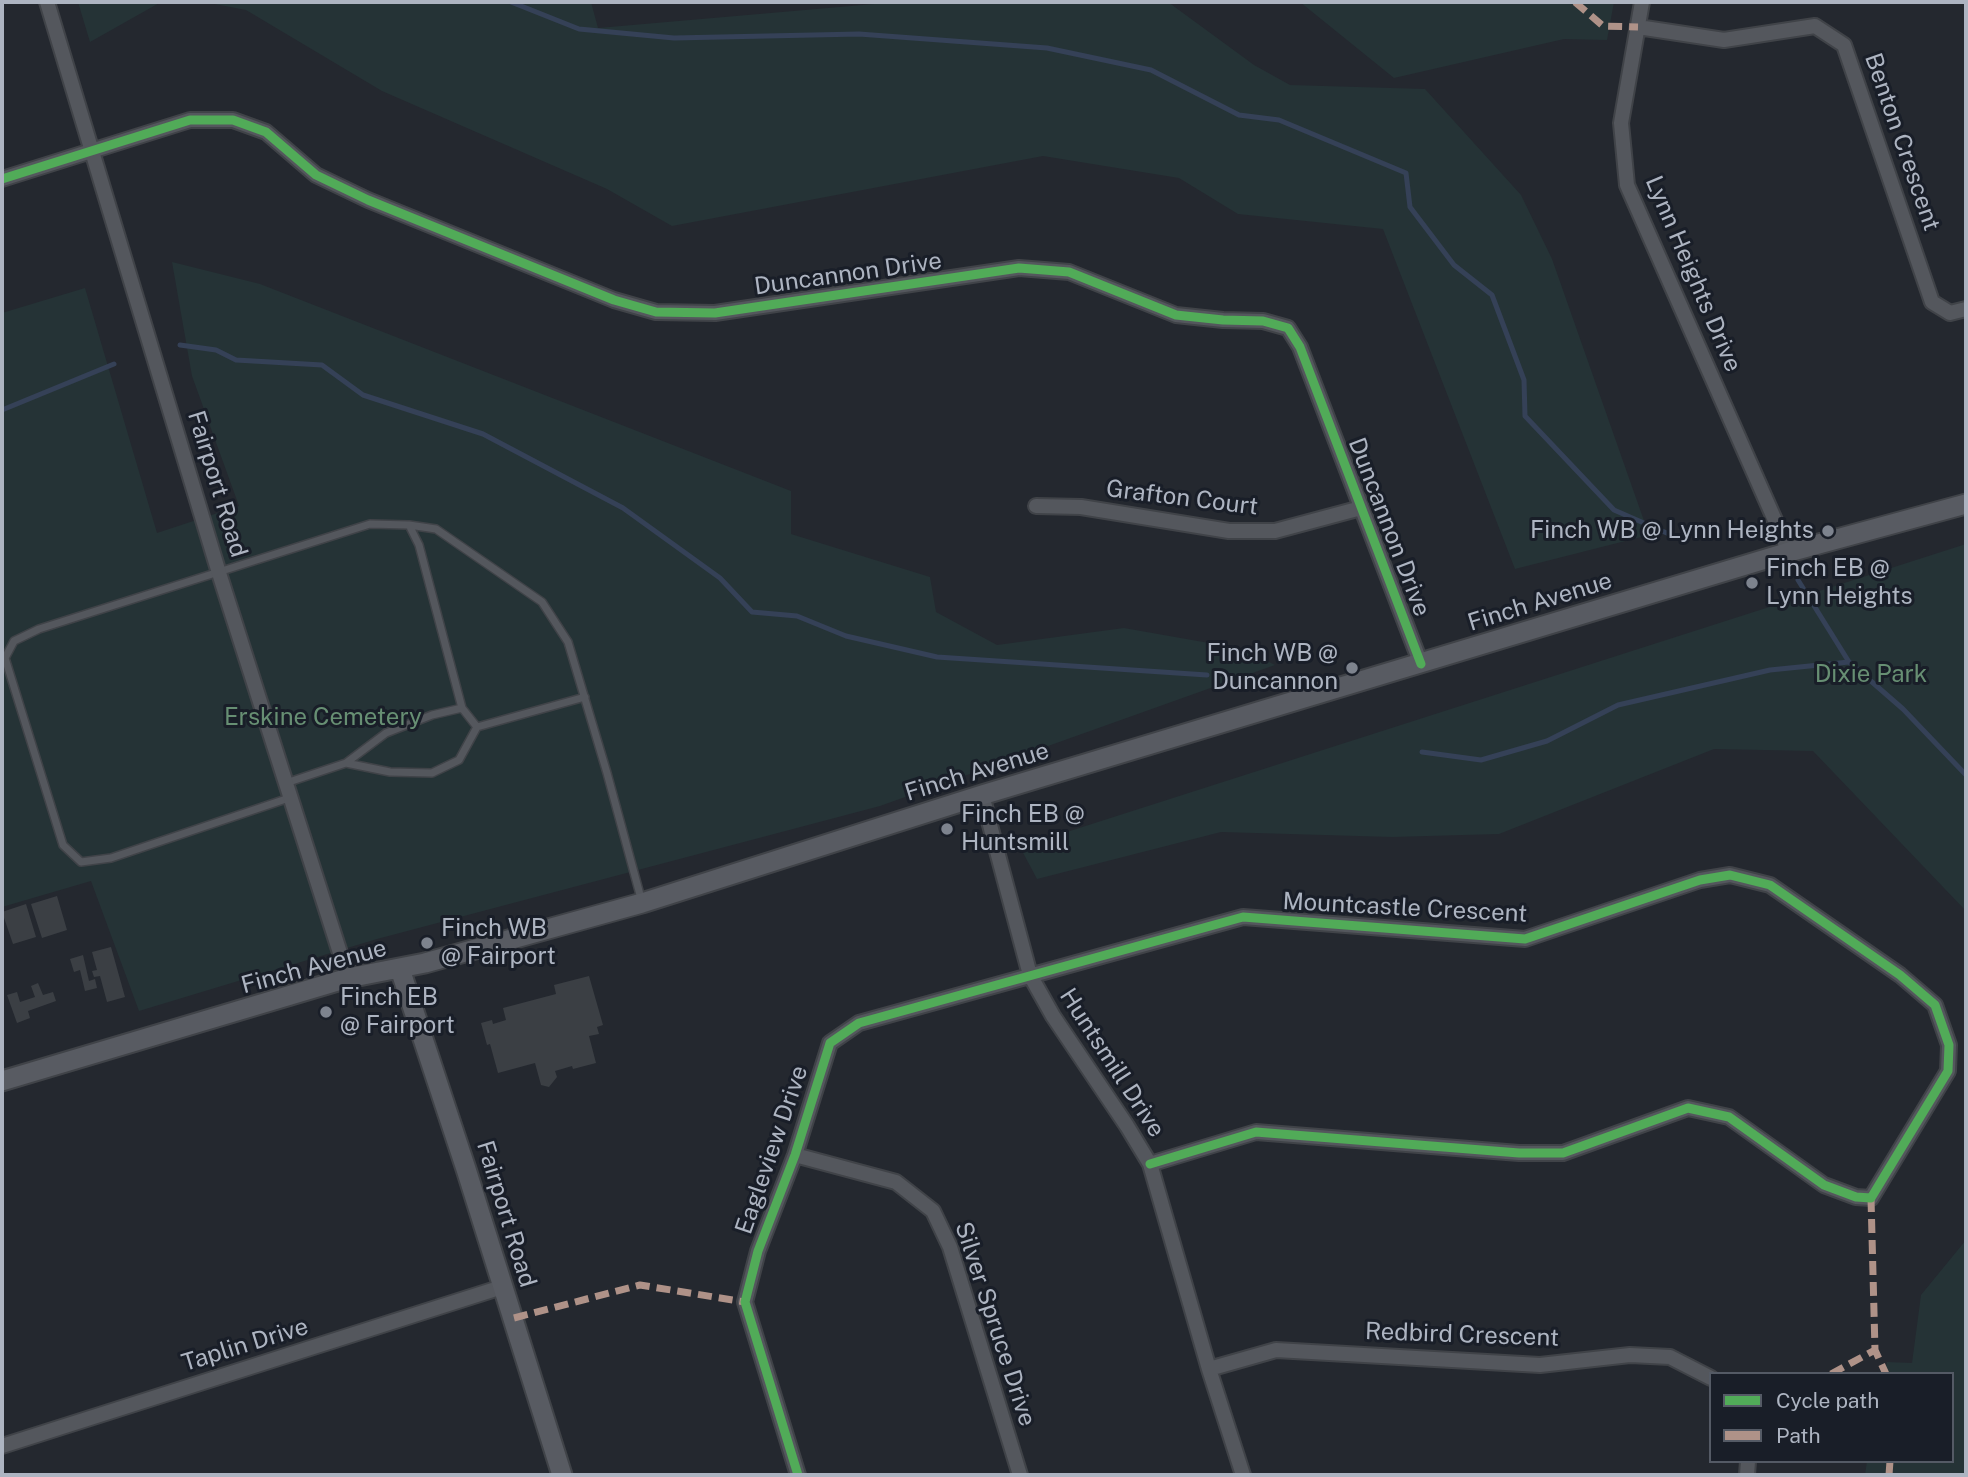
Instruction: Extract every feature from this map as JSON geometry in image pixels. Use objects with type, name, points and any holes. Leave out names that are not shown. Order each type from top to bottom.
[{"type":"main road","name":"Finch Avenue","points":[[2,1081],[348,978],[400,969],[642,903],[982,795],[1789,552],[1966,503]]},
{"type":"main road","name":"Fairport Road","points":[[400,969],[514,1318],[562,1475]]},
{"type":"street","name":"Fairport Road","points":[[47,2],[219,573],[348,978]]},
{"type":"street","name":"Lynn Heights Drive","points":[[1642,2],[1621,123],[1627,185],[1789,552]]},
{"type":"street","name":"Benton Crescent","points":[[1638,27],[1724,40],[1815,26],[1844,45],[1932,302],[1950,313],[1966,309]]},
{"type":"street","name":"Duncannon Drive","points":[[91,152],[190,120],[233,120],[266,132],[316,175],[368,200],[614,300],[656,312],[715,313],[1019,268],[1069,272],[1176,315],[1263,321],[1289,328],[1300,347],[1421,664]]},
{"type":"street","points":[[2,180],[91,152]]},
{"type":"street","name":"Grafton Court","points":[[1036,506],[1081,507],[1229,531],[1275,531],[1361,508]]},
{"type":"street","name":"Huntsmill Drive","points":[[982,795],[1030,975],[1053,1016],[1150,1164],[1242,1475]]},
{"type":"street","name":"Mountcastle Crescent","points":[[1030,975],[1243,917],[1525,939],[1700,880],[1730,875],[1770,885],[1900,975],[1935,1005],[1949,1045],[1948,1071],[1871,1198],[1856,1197],[1824,1185],[1729,1117],[1688,1108],[1563,1153],[1518,1153],[1256,1132],[1150,1164]]},
{"type":"street","name":"Eagleview Drive","points":[[798,1475],[745,1302],[758,1251],[795,1155],[830,1043],[859,1023],[1030,975]]},
{"type":"street","name":"Silver Spruce Drive","points":[[795,1155],[896,1182],[933,1211],[950,1247],[1020,1475]]},
{"type":"street","name":"Taplin Drive","points":[[2,1446],[502,1287]]},
{"type":"street","name":"Redbird Crescent","points":[[1209,1369],[1276,1350],[1539,1365],[1630,1355],[1670,1357],[1709,1377]]},
{"type":"lane","points":[[289,798],[111,858],[81,862],[63,845],[12,683],[5,658],[14,641],[39,629],[370,524],[436,529],[542,602],[568,642],[642,903]]},
{"type":"lane","points":[[409,525],[419,545],[462,708],[477,727]]},
{"type":"lane","points":[[346,763],[390,772],[432,772],[459,760],[477,727],[585,697]]},
{"type":"lane","points":[[284,783],[346,763],[386,733],[432,715],[462,708]]},
{"type":"green space","points":[[78,2],[161,2],[90,42]]},
{"type":"green space","points":[[204,2],[591,2],[598,28],[897,2],[1168,2],[1254,65],[1290,85],[1425,89],[1521,195],[1552,259],[1649,535],[1515,569],[1383,229],[1238,214],[1179,178],[1043,156],[672,226],[607,189],[382,91],[246,10]]},
{"type":"green space","points":[[1300,2],[1614,2],[1607,40],[1564,39],[1394,78]]},
{"type":"green space","name":"Erskine Cemetery","points":[[172,262],[260,284],[791,491],[791,534],[930,577],[936,612],[997,645],[1124,628],[1243,649],[1275,665],[880,806],[377,939],[139,1011],[91,881],[2,907],[2,313],[85,288],[157,533],[239,506],[192,376]]},
{"type":"green space","name":"Dixie Park","points":[[1966,544],[1966,911],[1813,751],[1714,749],[1499,834],[1392,837],[1221,832],[1037,879],[1020,847]]},
{"type":"green space","points":[[1966,1240],[1966,1475],[1865,1475],[1867,1463],[1954,1463],[1954,1372],[1885,1372],[1887,1362],[1912,1363],[1921,1295]]},
{"type":"building","points":[[57,896],[67,930],[42,938],[31,904]]},
{"type":"building","points":[[26,904],[36,937],[13,944],[2,912]]},
{"type":"building","points":[[111,947],[125,997],[107,1002],[100,976],[94,977],[92,971],[97,970],[92,952]]},
{"type":"building","points":[[83,955],[89,981],[95,979],[97,988],[85,991],[80,970],[74,972],[70,959]]},
{"type":"building","points":[[589,976],[603,1025],[597,1027],[599,1034],[589,1036],[596,1063],[555,1071],[557,1077],[549,1087],[541,1085],[535,1063],[498,1073],[481,1023],[492,1020],[493,1024],[506,1020],[503,1008],[556,994],[554,985]]},
{"type":"building","points":[[38,983],[43,995],[53,992],[56,1001],[28,1011],[30,1018],[17,1023],[7,995],[17,992],[20,1002],[35,997],[31,986]]},
{"type":"waterway","points":[[511,2],[579,29],[674,38],[859,34],[1047,48],[1151,70],[1239,115],[1279,120],[1406,173],[1410,207],[1454,265],[1492,295],[1524,380],[1525,416],[1614,510],[1669,534]]},
{"type":"waterway","points":[[180,345],[216,350],[236,360],[322,365],[363,395],[483,434],[623,508],[720,578],[752,612],[797,616],[846,636],[937,657],[1207,675]]},
{"type":"waterway","points":[[2,410],[114,364]]},
{"type":"waterway","points":[[1798,580],[1849,662],[1903,709],[1966,775]]},
{"type":"waterway","points":[[1422,752],[1481,760],[1547,741],[1618,705],[1770,670],[1849,662]]},
{"type":"marked path","points":[[1575,2],[1603,26],[1638,27]]},
{"type":"marked path","points":[[1871,1198],[1875,1350],[1885,1372]]},
{"type":"marked path","points":[[514,1318],[640,1285],[745,1302]]},
{"type":"marked path","points":[[1835,1372],[1875,1350]]},
{"type":"marked path","points":[[1889,1475],[1890,1463]]},
{"type":"cycle path","points":[[2,179],[190,120],[233,120],[266,132],[316,175],[368,200],[614,300],[656,312],[715,313],[1019,268],[1069,272],[1176,315],[1263,321],[1288,328],[1300,347],[1421,664]]},
{"type":"cycle path","points":[[798,1475],[745,1302],[758,1251],[795,1155],[830,1043],[859,1023],[1243,917],[1525,939],[1700,880],[1730,875],[1770,885],[1900,975],[1935,1005],[1949,1045],[1948,1071],[1871,1198],[1856,1197],[1824,1185],[1729,1117],[1688,1108],[1563,1153],[1519,1153],[1256,1132],[1150,1164]]},
{"type":"place","name":"Finch WB @ Lynn Heights","points":[[1828,531]]},
{"type":"place","name":"Finch EB @ Lynn Heights","points":[[1752,583]]},
{"type":"place","name":"Finch WB @ Duncannon","points":[[1352,668]]},
{"type":"place","name":"Finch EB @ Huntsmill","points":[[947,829]]},
{"type":"place","name":"Finch WB @ Fairport","points":[[427,943]]},
{"type":"place","name":"Finch EB @ Fairport","points":[[326,1012]]}]
